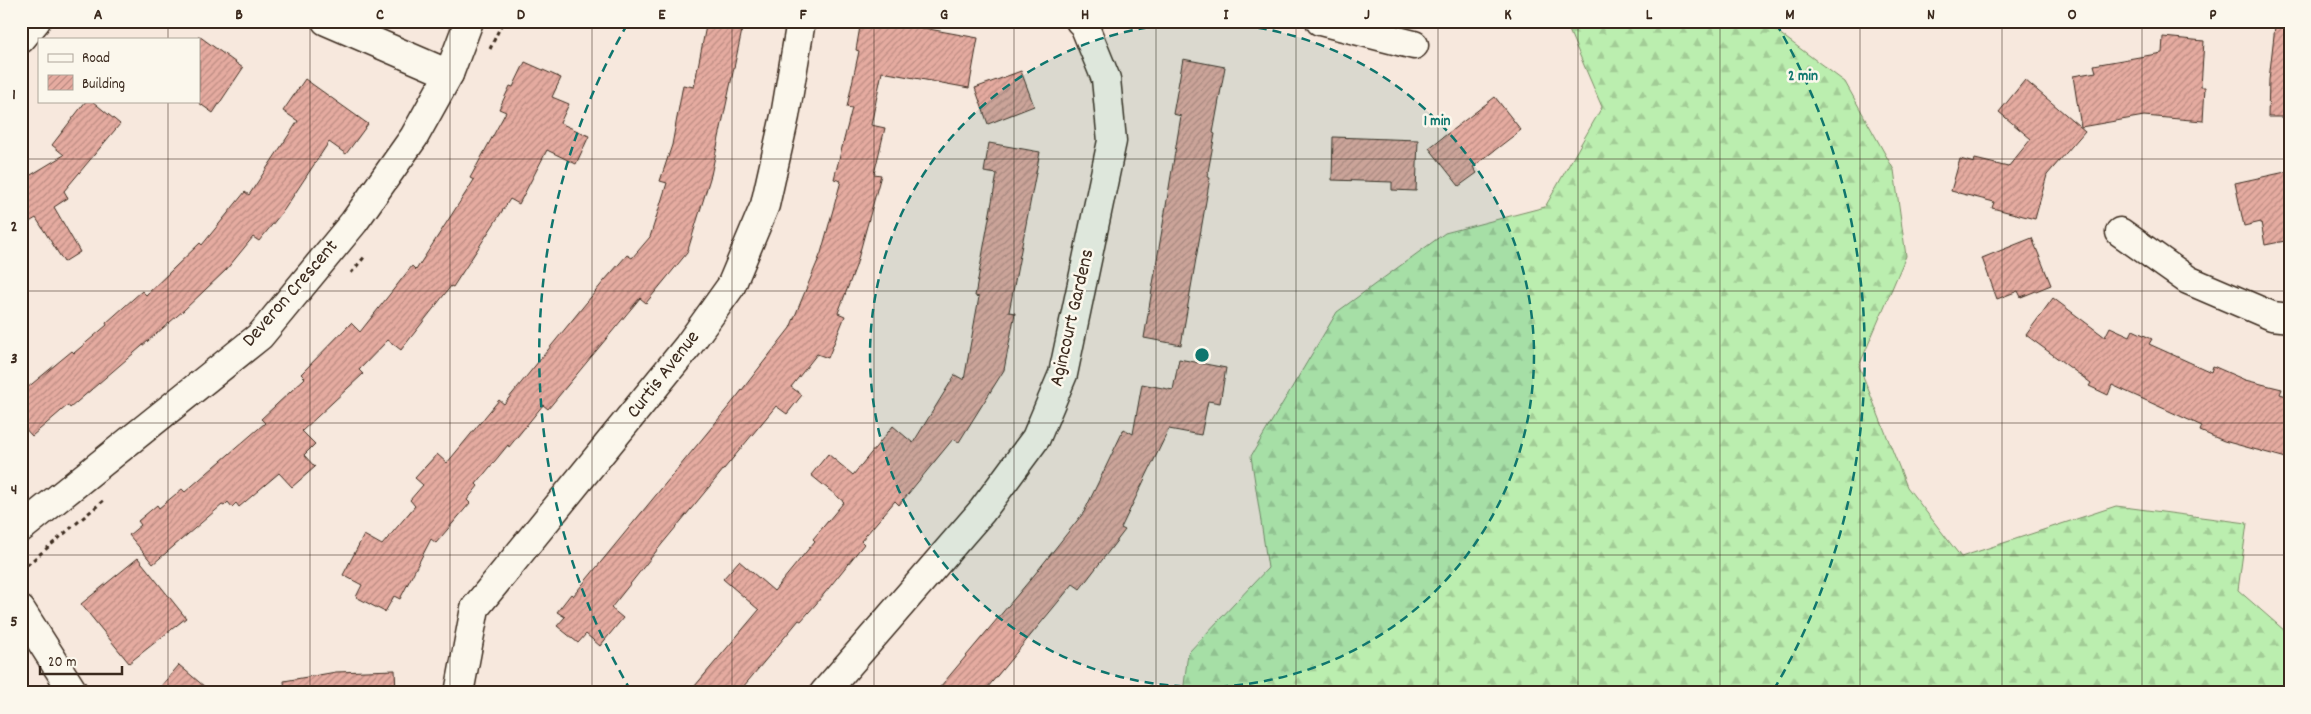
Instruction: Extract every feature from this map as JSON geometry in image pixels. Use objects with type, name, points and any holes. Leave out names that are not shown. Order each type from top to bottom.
[{"type":"street","points":[[21,39],[36,21]]},
{"type":"street","points":[[326,21],[450,74]]},
{"type":"street","name":"Deveron Crescent","points":[[21,528],[260,336],[354,222],[414,136],[450,74],[469,21]]},
{"type":"street","name":"Curtis Avenue","points":[[459,693],[475,608],[682,353],[731,286],[765,205],[785,116],[801,21]]},
{"type":"street","points":[[1320,21],[1414,45]]},
{"type":"street","name":"Agincourt Gardens","points":[[824,693],[982,511],[1036,438],[1063,374],[1112,141],[1106,79],[1085,23]]},
{"type":"street","points":[[2120,232],[2188,280],[2272,316],[2290,318]]},
{"type":"street","points":[[21,610],[74,693]]},
{"type":"green space","points":[[1565,21],[1763,21],[1845,82],[1894,170],[1906,256],[1859,366],[1907,487],[1961,557],[2116,506],[2247,523],[2238,590],[2285,631],[2290,629],[2290,693],[1183,693],[1188,653],[1268,568],[1251,456],[1337,312],[1445,233],[1545,207],[1602,107]]},
{"type":"building","points":[[707,21],[744,21],[711,175],[687,253],[646,303],[640,298],[548,409],[543,405],[509,447],[508,445],[476,484],[478,486],[467,500],[470,503],[436,543],[431,539],[400,599],[394,596],[385,612],[356,597],[362,585],[343,575],[364,535],[382,545],[415,506],[410,500],[423,485],[415,478],[437,454],[447,463],[499,400],[504,404],[627,255],[632,258],[650,237],[667,183],[660,181],[672,145],[683,85],[694,87]]},
{"type":"building","points":[[861,21],[919,21],[918,27],[978,38],[969,88],[882,72],[871,125],[885,128],[874,174],[881,175],[856,266],[838,313],[845,316],[828,358],[817,354],[791,387],[802,395],[787,414],[776,406],[611,608],[623,618],[600,646],[586,634],[578,643],[557,626],[565,617],[557,612],[571,594],[573,596],[735,399],[790,328],[821,253],[841,181],[834,179],[852,108],[847,107],[859,51],[856,50]]},
{"type":"building","points":[[2275,26],[2290,26],[2290,117],[2268,117],[2269,80]]},
{"type":"building","points":[[199,36],[243,68],[213,113],[199,103]]},
{"type":"building","points":[[2163,37],[2204,41],[2201,87],[2205,87],[2203,121],[2144,116],[2081,127],[2073,76],[2096,72],[2094,65],[2162,53]]},
{"type":"building","points":[[1183,59],[1225,67],[1207,177],[1210,178],[1181,345],[1144,338],[1181,116],[1173,114]]},
{"type":"building","points":[[525,62],[561,78],[552,97],[569,104],[560,123],[589,136],[576,164],[547,150],[519,204],[510,199],[453,287],[451,286],[401,350],[388,340],[359,370],[363,374],[302,431],[315,444],[304,455],[315,467],[292,487],[279,473],[239,507],[236,503],[232,507],[228,502],[224,506],[222,505],[153,564],[129,535],[141,525],[138,521],[157,505],[159,508],[182,489],[185,492],[265,423],[261,419],[305,378],[301,374],[351,323],[360,332],[412,266],[416,270],[474,180],[470,178],[506,112],[499,109],[510,86],[513,87]]},
{"type":"building","points":[[1021,71],[1034,106],[988,124],[975,88]]},
{"type":"building","points":[[305,79],[368,124],[346,154],[329,142],[284,210],[259,241],[253,237],[226,270],[184,310],[70,408],[68,405],[32,436],[21,424],[21,393],[72,351],[74,353],[107,325],[106,323],[142,291],[146,295],[200,243],[202,245],[245,192],[249,195],[298,121],[283,111]]},
{"type":"building","points":[[2025,80],[2085,131],[2047,175],[2035,219],[1992,208],[1994,202],[1951,191],[1960,159],[1974,163],[1975,159],[2008,167],[2031,139],[1999,112]]},
{"type":"building","points":[[1495,97],[1521,130],[1473,167],[1477,173],[1459,186],[1429,148]]},
{"type":"building","points":[[85,102],[93,102],[120,124],[64,191],[68,198],[54,207],[80,252],[64,262],[36,218],[21,227],[21,181],[64,155],[52,145]]},
{"type":"building","points":[[1333,137],[1418,140],[1416,191],[1392,190],[1392,182],[1332,180]]},
{"type":"building","points":[[989,143],[1040,152],[1009,312],[1015,313],[1004,370],[959,442],[953,439],[899,505],[895,501],[861,541],[864,544],[816,604],[801,621],[799,620],[738,693],[689,693],[759,610],[723,579],[739,561],[774,591],[844,502],[811,475],[828,454],[853,475],[893,426],[913,443],[955,375],[964,380],[979,297],[975,296],[997,174],[984,172]]},
{"type":"building","points":[[2290,171],[2290,240],[2265,245],[2261,222],[2244,226],[2235,183]]},
{"type":"building","points":[[2032,238],[2051,285],[2021,297],[2018,291],[1997,299],[1982,258]]},
{"type":"building","points":[[2053,298],[2105,337],[2110,327],[2130,336],[2133,330],[2152,339],[2149,344],[2211,372],[2213,366],[2245,380],[2282,389],[2280,394],[2290,397],[2290,459],[2224,441],[2200,431],[2202,426],[2112,385],[2108,395],[2089,386],[2091,383],[2026,335]]},
{"type":"building","points":[[1179,359],[1226,368],[1220,403],[1208,401],[1201,435],[1169,429],[1121,528],[1125,530],[1080,589],[1073,584],[983,693],[935,693],[1035,574],[1084,512],[1124,429],[1133,434],[1142,384],[1173,390]]},
{"type":"building","points":[[138,558],[186,618],[129,663],[81,604]]},
{"type":"building","points":[[179,665],[212,693],[155,693]]},
{"type":"building","points":[[395,670],[396,693],[285,693],[284,681],[336,672]]}]
